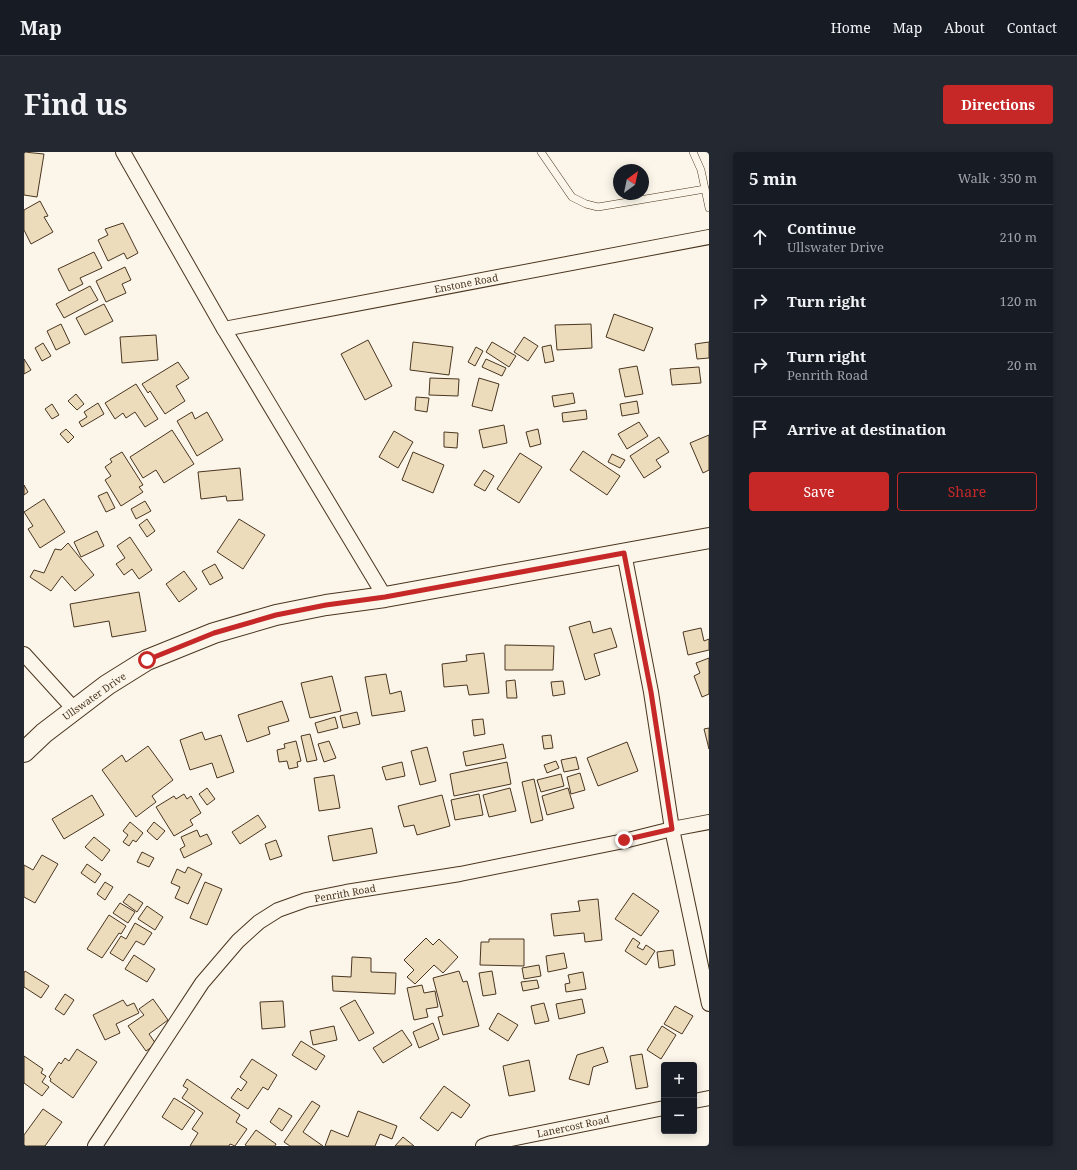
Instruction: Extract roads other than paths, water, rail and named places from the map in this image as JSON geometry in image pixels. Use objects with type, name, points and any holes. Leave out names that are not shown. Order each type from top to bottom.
[{"type":"street","points":[[123,152],[224,329],[385,597]]},
{"type":"street","name":"Enstone Road","points":[[224,329],[709,237]]},
{"type":"street","name":"Ullswater Drive","points":[[24,752],[44,733],[107,685],[147,660],[214,633],[276,615],[326,605],[385,597],[709,538]]},
{"type":"street","points":[[624,553],[651,692],[672,829],[709,1004]]},
{"type":"street","points":[[24,654],[74,709]]},
{"type":"street","name":"Penrith Road","points":[[95,1146],[202,983],[238,941],[259,922],[278,910],[306,900],[346,892],[460,874],[709,822]]},
{"type":"street","points":[[697,1100],[709,1098]]},
{"type":"street","name":"Lanercost Road","points":[[483,1146],[491,1143],[661,1109]]},
{"type":"lane","points":[[541,152],[572,197],[586,204],[598,207],[705,189]]},
{"type":"lane","points":[[693,152],[701,170],[709,208]]}]
